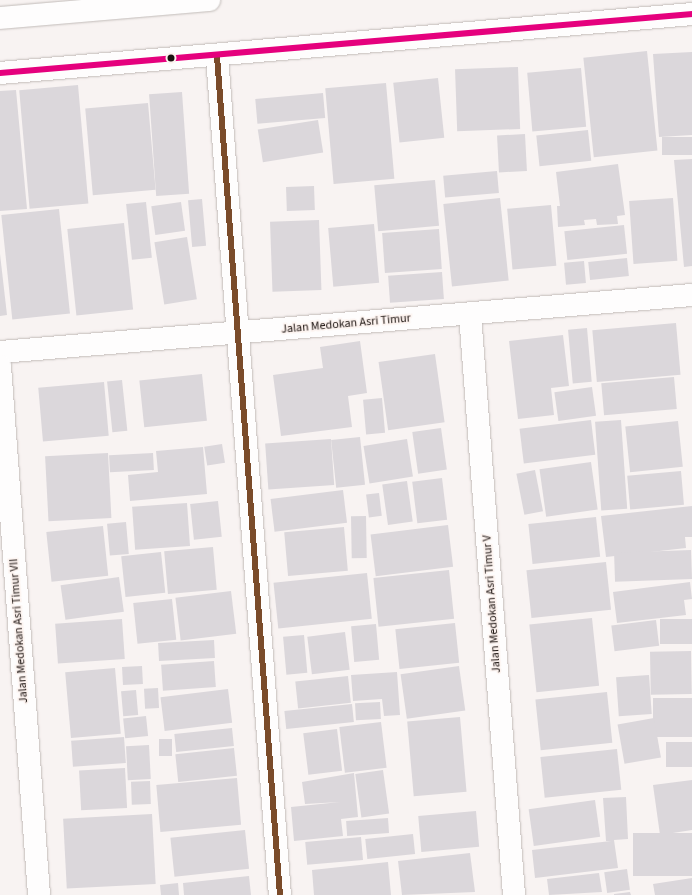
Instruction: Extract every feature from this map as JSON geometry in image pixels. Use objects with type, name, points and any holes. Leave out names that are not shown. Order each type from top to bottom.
[{"type":"street","points":[[0,18],[183,1],[209,0]]},
{"type":"street","points":[[0,73],[217,56],[692,14]]},
{"type":"street","points":[[217,56],[236,333],[280,895]]},
{"type":"street","name":"Jalan Medokan Asri Timur","points":[[0,352],[692,295]]},
{"type":"street","name":"Jalan Medokan Asri Timur V","points":[[470,314],[514,895]]},
{"type":"street","name":"Jalan Medokan Asri Timur VII","points":[[0,366],[39,895]]},
{"type":"building","points":[[647,51],[657,150],[594,157],[583,58]]},
{"type":"building","points":[[692,52],[692,135],[659,137],[653,54]]},
{"type":"building","points":[[518,67],[520,129],[457,131],[455,69]]},
{"type":"building","points":[[581,68],[586,127],[532,131],[527,73]]},
{"type":"building","points":[[438,78],[444,138],[400,142],[393,83]]},
{"type":"building","points":[[386,83],[394,179],[334,184],[325,88]]},
{"type":"building","points":[[78,85],[88,204],[30,209],[19,90]]},
{"type":"building","points":[[16,90],[27,209],[0,211],[0,91]]},
{"type":"building","points":[[182,92],[189,194],[156,196],[149,94]]},
{"type":"building","points":[[323,93],[325,118],[257,124],[255,99]]},
{"type":"building","points":[[148,103],[156,190],[93,195],[85,108]]},
{"type":"building","points":[[318,120],[323,153],[263,162],[258,130]]},
{"type":"building","points":[[588,130],[591,161],[540,166],[536,135]]},
{"type":"building","points":[[525,134],[527,171],[499,172],[497,135]]},
{"type":"building","points":[[662,137],[692,137],[692,155],[662,155]]},
{"type":"building","points":[[692,159],[692,266],[684,267],[674,160]]},
{"type":"building","points":[[618,164],[625,215],[617,216],[618,224],[597,225],[596,219],[584,220],[585,225],[558,227],[557,206],[560,206],[556,172]]},
{"type":"building","points":[[497,171],[499,193],[445,198],[443,176]]},
{"type":"building","points":[[435,180],[439,226],[378,231],[374,185]]},
{"type":"building","points":[[314,186],[315,210],[287,211],[286,187]]},
{"type":"building","points":[[500,198],[509,281],[452,287],[443,204]]},
{"type":"building","points":[[673,198],[677,261],[634,264],[629,201]]},
{"type":"building","points":[[202,199],[206,246],[192,247],[188,200]]},
{"type":"building","points":[[146,202],[152,258],[132,260],[126,204]]},
{"type":"building","points":[[181,202],[185,231],[155,235],[151,206]]},
{"type":"building","points":[[551,205],[556,266],[512,270],[507,209]]},
{"type":"building","points":[[59,209],[70,313],[12,319],[1,215]]},
{"type":"building","points":[[319,220],[321,290],[272,292],[270,222]]},
{"type":"building","points":[[124,223],[133,310],[76,315],[67,229]]},
{"type":"building","points":[[374,224],[379,283],[333,287],[328,228]]},
{"type":"building","points":[[624,225],[627,254],[567,260],[564,231]]},
{"type":"building","points":[[439,229],[442,269],[385,273],[382,233]]},
{"type":"building","points":[[187,237],[197,299],[164,304],[154,242]]},
{"type":"building","points":[[0,254],[7,315],[0,316]]},
{"type":"building","points":[[627,258],[629,276],[590,280],[588,262]]},
{"type":"building","points":[[584,261],[586,283],[566,285],[564,263]]},
{"type":"building","points":[[442,272],[444,299],[390,303],[388,276]]},
{"type":"building","points":[[676,323],[681,375],[597,382],[592,330]]},
{"type":"building","points":[[587,328],[592,382],[573,383],[568,330]]},
{"type":"building","points":[[563,335],[569,386],[551,388],[554,415],[518,419],[509,341]]},
{"type":"building","points":[[360,341],[367,393],[348,396],[352,427],[281,436],[273,375],[323,368],[320,347]]},
{"type":"building","points":[[435,354],[445,422],[388,430],[379,362]]},
{"type":"building","points":[[202,374],[207,421],[144,427],[139,381]]},
{"type":"building","points":[[674,377],[677,409],[604,415],[601,383]]},
{"type":"building","points":[[122,380],[127,431],[112,432],[107,382]]},
{"type":"building","points":[[104,382],[109,436],[43,442],[38,388]]},
{"type":"building","points":[[592,387],[596,416],[558,421],[554,392]]},
{"type":"building","points":[[382,398],[385,433],[366,435],[363,400]]},
{"type":"building","points":[[591,420],[595,455],[524,464],[520,429]]},
{"type":"building","points":[[621,420],[627,509],[601,511],[595,422]]},
{"type":"building","points":[[678,421],[683,467],[630,472],[625,427]]},
{"type":"building","points":[[441,428],[447,470],[418,474],[412,432]]},
{"type":"building","points":[[360,437],[365,485],[336,488],[331,440]]},
{"type":"building","points":[[331,439],[334,485],[268,489],[265,444]]},
{"type":"building","points":[[407,439],[413,477],[369,483],[364,446]]},
{"type":"building","points":[[222,444],[225,463],[207,466],[204,447]]},
{"type":"building","points":[[203,447],[207,494],[130,501],[128,475],[158,472],[156,451]]},
{"type":"building","points":[[108,453],[111,518],[48,521],[45,456]]},
{"type":"building","points":[[153,453],[154,470],[110,472],[109,455]]},
{"type":"building","points":[[591,462],[598,510],[546,517],[540,469]]},
{"type":"building","points":[[535,470],[543,511],[524,515],[516,474]]},
{"type":"building","points":[[681,471],[684,505],[630,510],[627,476]]},
{"type":"building","points":[[442,478],[447,520],[417,523],[412,482]]},
{"type":"building","points":[[407,481],[413,522],[388,525],[382,484]]},
{"type":"building","points":[[343,490],[347,523],[275,532],[271,499]]},
{"type":"building","points":[[379,493],[382,516],[369,517],[366,495]]},
{"type":"building","points":[[218,501],[222,537],[194,540],[190,504]]},
{"type":"building","points":[[187,503],[190,546],[135,550],[132,507]]},
{"type":"building","points":[[692,506],[692,537],[685,537],[686,548],[606,557],[601,516]]},
{"type":"building","points":[[351,516],[366,516],[367,558],[352,558]]},
{"type":"building","points":[[596,517],[600,557],[533,564],[528,524]]},
{"type":"building","points":[[126,522],[129,554],[110,556],[107,524]]},
{"type":"building","points":[[448,525],[453,567],[376,576],[371,535]]},
{"type":"building","points":[[103,526],[108,576],[52,582],[46,532]]},
{"type":"building","points":[[344,527],[348,571],[288,576],[284,532]]},
{"type":"building","points":[[213,547],[217,590],[168,594],[164,551]]},
{"type":"building","points":[[691,550],[692,579],[615,582],[614,553]]},
{"type":"building","points":[[161,552],[165,593],[126,597],[121,556]]},
{"type":"building","points":[[606,562],[611,610],[531,618],[526,570]]},
{"type":"building","points":[[449,570],[454,619],[379,627],[373,578]]},
{"type":"building","points":[[367,573],[372,619],[278,629],[274,583]]},
{"type":"building","points":[[119,577],[124,612],[65,620],[61,585]]},
{"type":"building","points":[[690,582],[692,599],[684,600],[686,615],[617,623],[613,592]]},
{"type":"building","points":[[231,591],[236,634],[181,641],[175,598]]},
{"type":"building","points":[[172,599],[176,640],[137,644],[133,603]]},
{"type":"building","points":[[592,618],[599,686],[536,692],[529,625]]},
{"type":"building","points":[[122,619],[125,659],[58,664],[55,624]]},
{"type":"building","points":[[660,619],[692,619],[692,644],[660,644]]},
{"type":"building","points":[[656,620],[659,646],[615,651],[611,625]]},
{"type":"building","points":[[455,623],[459,663],[400,669],[395,629]]},
{"type":"building","points":[[376,624],[379,660],[354,662],[351,626]]},
{"type":"building","points":[[345,632],[350,670],[312,674],[307,637]]},
{"type":"building","points":[[304,635],[307,673],[286,675],[283,637]]},
{"type":"building","points":[[214,640],[215,658],[159,661],[158,643]]},
{"type":"building","points":[[691,651],[692,694],[651,695],[650,652]]},
{"type":"building","points":[[214,661],[216,687],[163,691],[161,665]]},
{"type":"building","points":[[142,666],[143,684],[123,685],[122,667]]},
{"type":"building","points":[[459,666],[465,711],[407,719],[401,674]]},
{"type":"building","points":[[115,668],[121,734],[71,738],[65,672]]},
{"type":"building","points":[[397,672],[400,715],[384,716],[382,699],[353,701],[351,675]]},
{"type":"building","points":[[649,675],[652,714],[619,716],[616,677]]},
{"type":"building","points":[[348,676],[351,703],[298,708],[295,682]]},
{"type":"building","points":[[158,688],[159,708],[145,709],[144,689]]},
{"type":"building","points":[[228,689],[232,723],[165,731],[161,697]]},
{"type":"building","points":[[136,690],[138,715],[123,716],[121,691]]},
{"type":"building","points":[[607,692],[612,743],[541,750],[535,700]]},
{"type":"building","points":[[653,698],[692,698],[692,737],[653,737]]},
{"type":"building","points":[[380,702],[381,719],[356,720],[355,703]]},
{"type":"building","points":[[352,704],[354,722],[286,729],[284,711]]},
{"type":"building","points":[[146,716],[148,736],[125,738],[123,718]]},
{"type":"building","points":[[460,717],[467,792],[414,796],[407,722]]},
{"type":"building","points":[[654,718],[661,757],[625,764],[618,724]]},
{"type":"building","points":[[381,722],[387,768],[345,773],[339,727]]},
{"type":"building","points":[[232,728],[234,746],[176,752],[174,734]]},
{"type":"building","points":[[337,729],[342,771],[308,775],[303,733]]},
{"type":"building","points":[[124,737],[126,763],[73,767],[71,741]]},
{"type":"building","points":[[159,739],[172,739],[172,756],[159,756]]},
{"type":"building","points":[[666,742],[692,742],[692,767],[666,767]]},
{"type":"building","points":[[149,745],[151,779],[128,780],[126,746]]},
{"type":"building","points":[[234,748],[237,776],[178,782],[175,754]]},
{"type":"building","points":[[617,749],[621,790],[545,798],[540,757]]},
{"type":"building","points":[[125,768],[127,808],[81,810],[79,770]]},
{"type":"building","points":[[383,770],[389,814],[361,817],[355,774]]},
{"type":"building","points":[[354,773],[358,817],[341,819],[343,836],[294,841],[291,807],[340,802],[305,804],[302,782]]},
{"type":"building","points":[[237,778],[241,825],[160,832],[156,785]]},
{"type":"building","points":[[692,780],[692,830],[660,835],[653,785]]},
{"type":"building","points":[[150,781],[151,804],[132,805],[131,782]]},
{"type":"building","points":[[626,797],[628,839],[614,840],[618,868],[535,878],[532,850],[611,841],[606,841],[603,798]]},
{"type":"building","points":[[595,800],[600,837],[534,846],[529,809]]},
{"type":"building","points":[[476,811],[479,847],[421,852],[418,816]]},
{"type":"building","points":[[152,814],[156,884],[67,889],[63,819]]},
{"type":"building","points":[[388,818],[389,833],[347,836],[346,821]]},
{"type":"building","points":[[245,830],[249,869],[174,877],[170,838]]},
{"type":"building","points":[[633,833],[692,833],[692,876],[633,876]]},
{"type":"building","points":[[413,834],[415,854],[367,859],[365,839]]},
{"type":"building","points":[[361,837],[363,860],[307,865],[305,842]]},
{"type":"building","points":[[470,853],[475,892],[402,895],[398,861]]},
{"type":"building","points":[[388,862],[391,895],[314,895],[312,870]]},
{"type":"building","points":[[627,869],[630,890],[607,893],[604,872]]},
{"type":"building","points":[[599,873],[602,892],[549,895],[547,879]]},
{"type":"building","points":[[249,876],[251,895],[184,895],[183,883]]},
{"type":"building","points":[[692,878],[692,895],[655,895],[653,884]]},
{"type":"building","points":[[178,883],[179,895],[161,895],[160,885]]},
{"type":"building","points":[[630,892],[631,895],[614,895],[614,894]]},
{"type":"transit line","points":[[0,73],[692,14]]},
{"type":"transit line","points":[[217,56],[280,895]]}]
